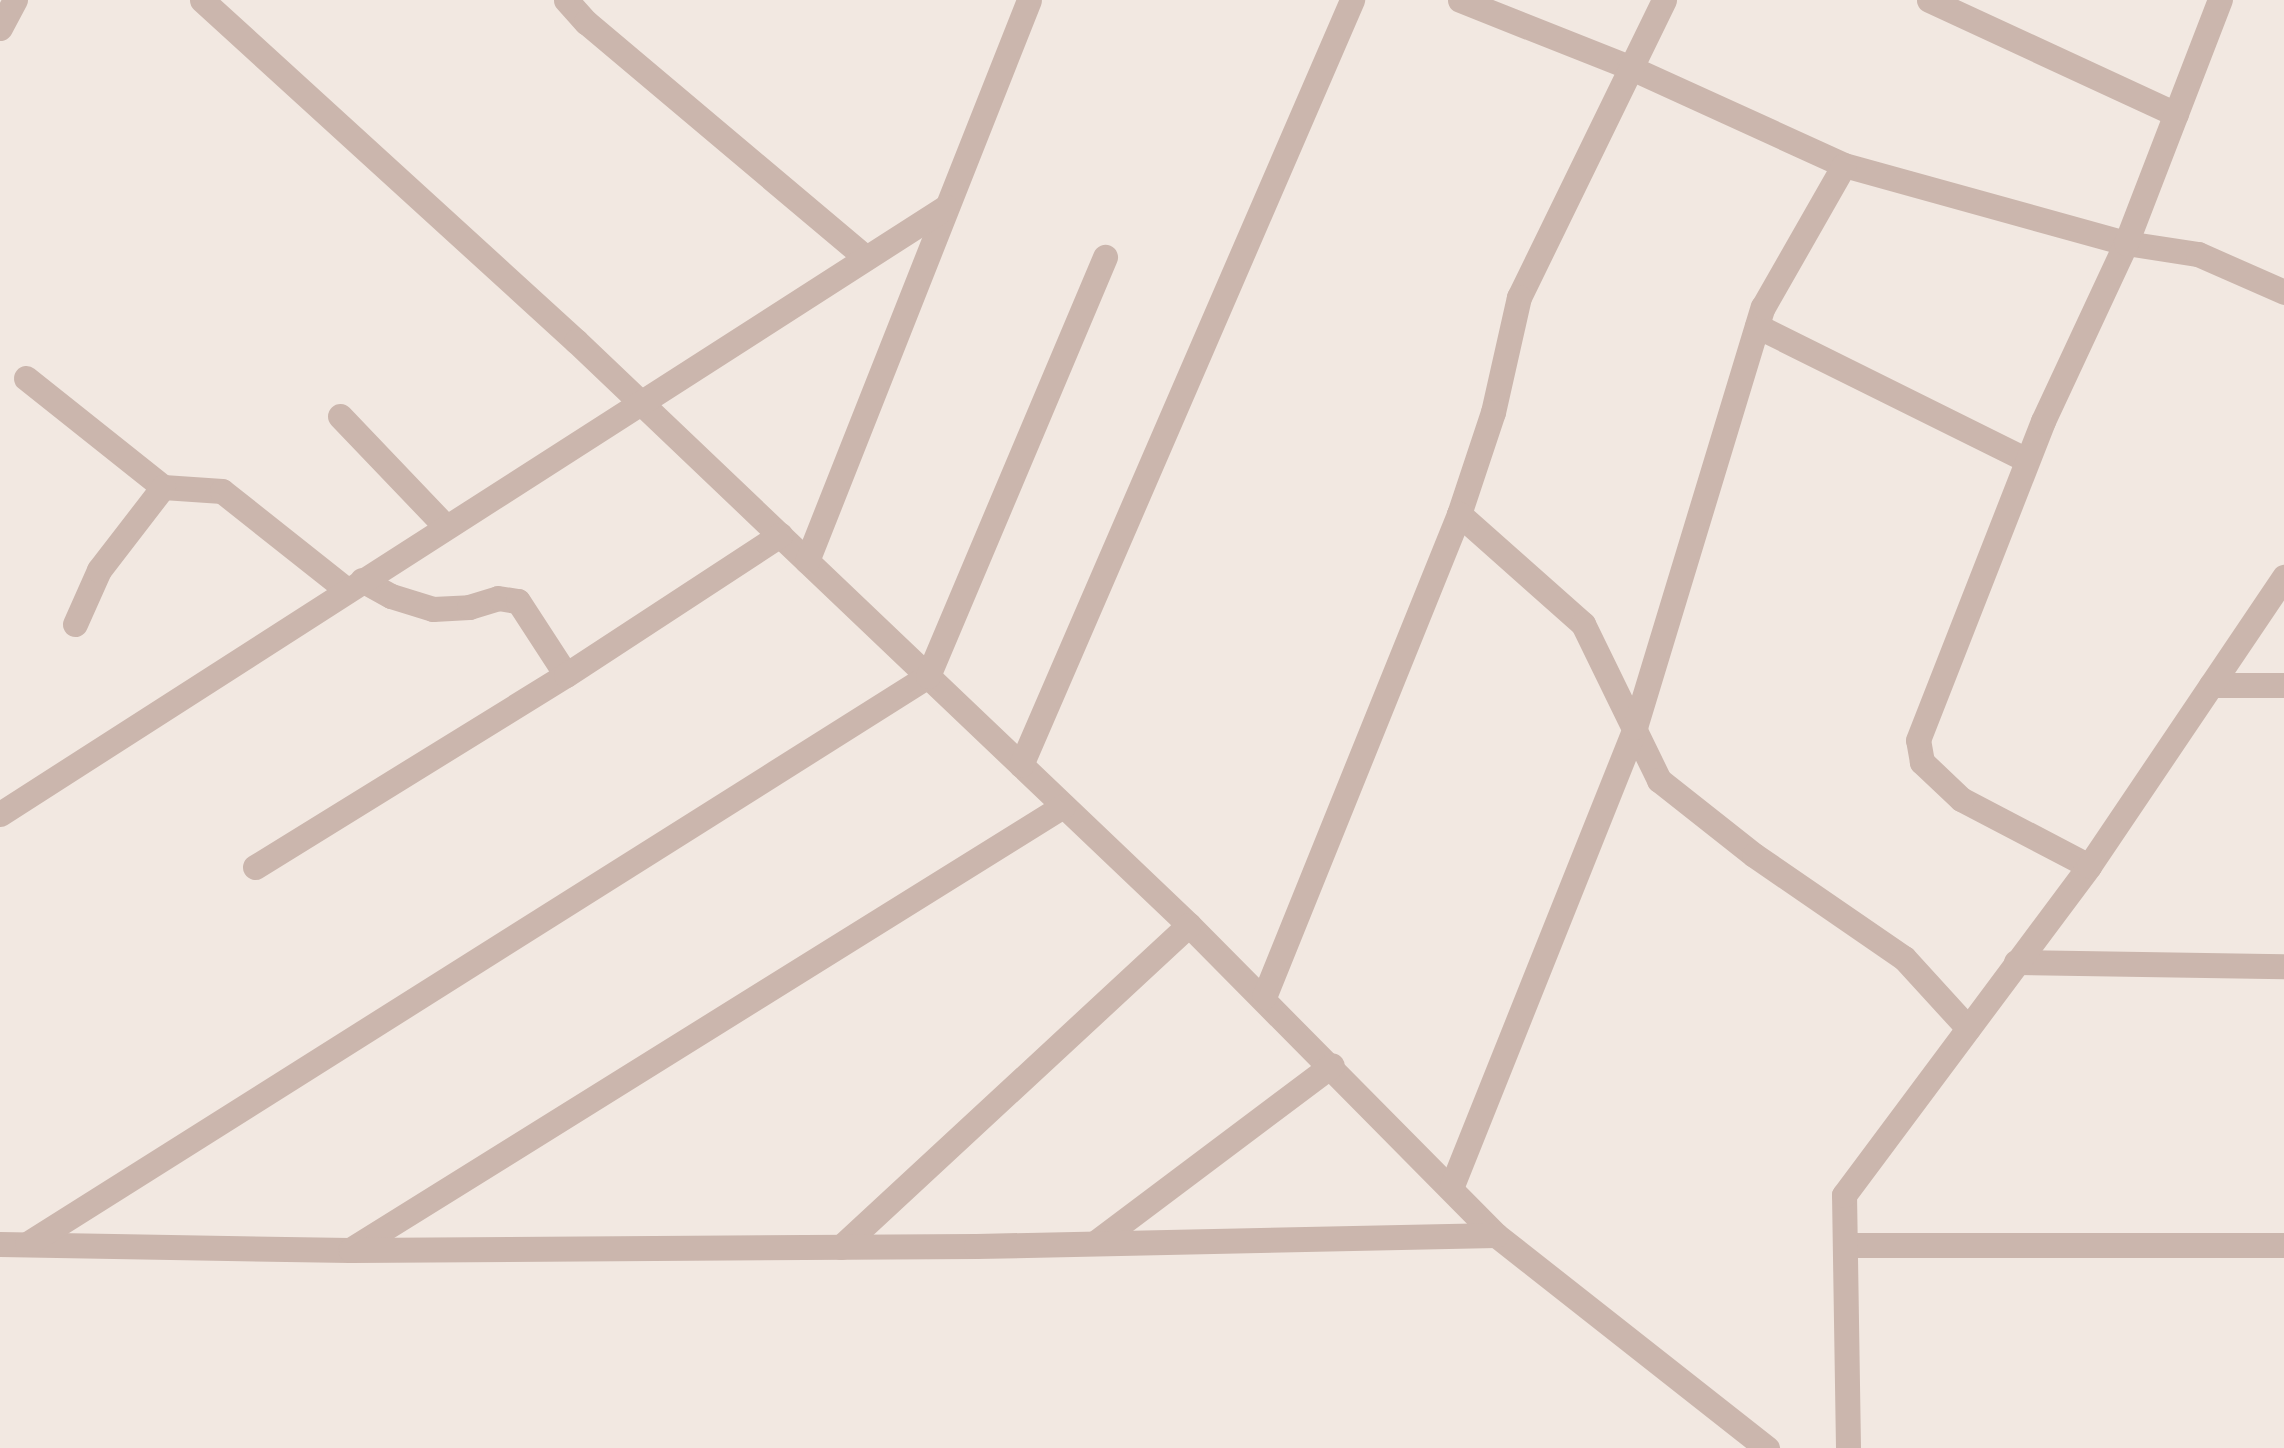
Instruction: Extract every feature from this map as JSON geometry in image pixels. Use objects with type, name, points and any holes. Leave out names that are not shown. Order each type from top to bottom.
[{"type":"street","points":[[0,28],[15,0]]},
{"type":"street","points":[[566,0],[586,22],[866,258]]},
{"type":"street","points":[[807,561],[1028,0]]},
{"type":"street","points":[[1022,766],[1352,0]]},
{"type":"street","points":[[1460,0],[1629,67],[1844,165],[2126,243],[2198,254],[2284,292]]},
{"type":"street","points":[[1264,997],[1458,514],[1493,412],[1519,297],[1664,0]]},
{"type":"street","points":[[1929,0],[2176,114]]},
{"type":"street","points":[[2089,866],[1961,799],[1922,762],[1918,740],[2027,460],[2126,243],[2220,0]]},
{"type":"street","points":[[213,3],[641,403],[1189,925],[1496,1234],[1767,1448]]},
{"type":"street","points":[[1451,1188],[1635,726],[1763,308],[1844,165]]},
{"type":"street","points":[[0,814],[946,207]]},
{"type":"street","points":[[28,1244],[928,676],[1106,257]]},
{"type":"street","points":[[1757,326],[2027,460]]},
{"type":"street","points":[[26,378],[163,487],[222,491],[354,585],[434,608],[470,607],[498,598],[518,601],[566,675]]},
{"type":"street","points":[[340,416],[445,526]]},
{"type":"street","points":[[75,624],[99,570],[163,487]]},
{"type":"street","points":[[1458,514],[1584,624],[1659,780],[1754,855],[1904,958],[1968,1028]]},
{"type":"street","points":[[255,867],[566,675],[780,535]]},
{"type":"street","points":[[1848,1448],[1844,1195],[2089,866],[2284,577]]},
{"type":"street","points":[[2212,686],[2284,685]]},
{"type":"street","points":[[350,1250],[1064,806]]},
{"type":"street","points":[[841,1247],[1189,925]]},
{"type":"street","points":[[2016,962],[2284,966]]},
{"type":"street","points":[[1094,1243],[1332,1066]]},
{"type":"street","points":[[0,1244],[350,1250],[841,1247],[1496,1234]]},
{"type":"street","points":[[1845,1245],[2284,1245]]}]
